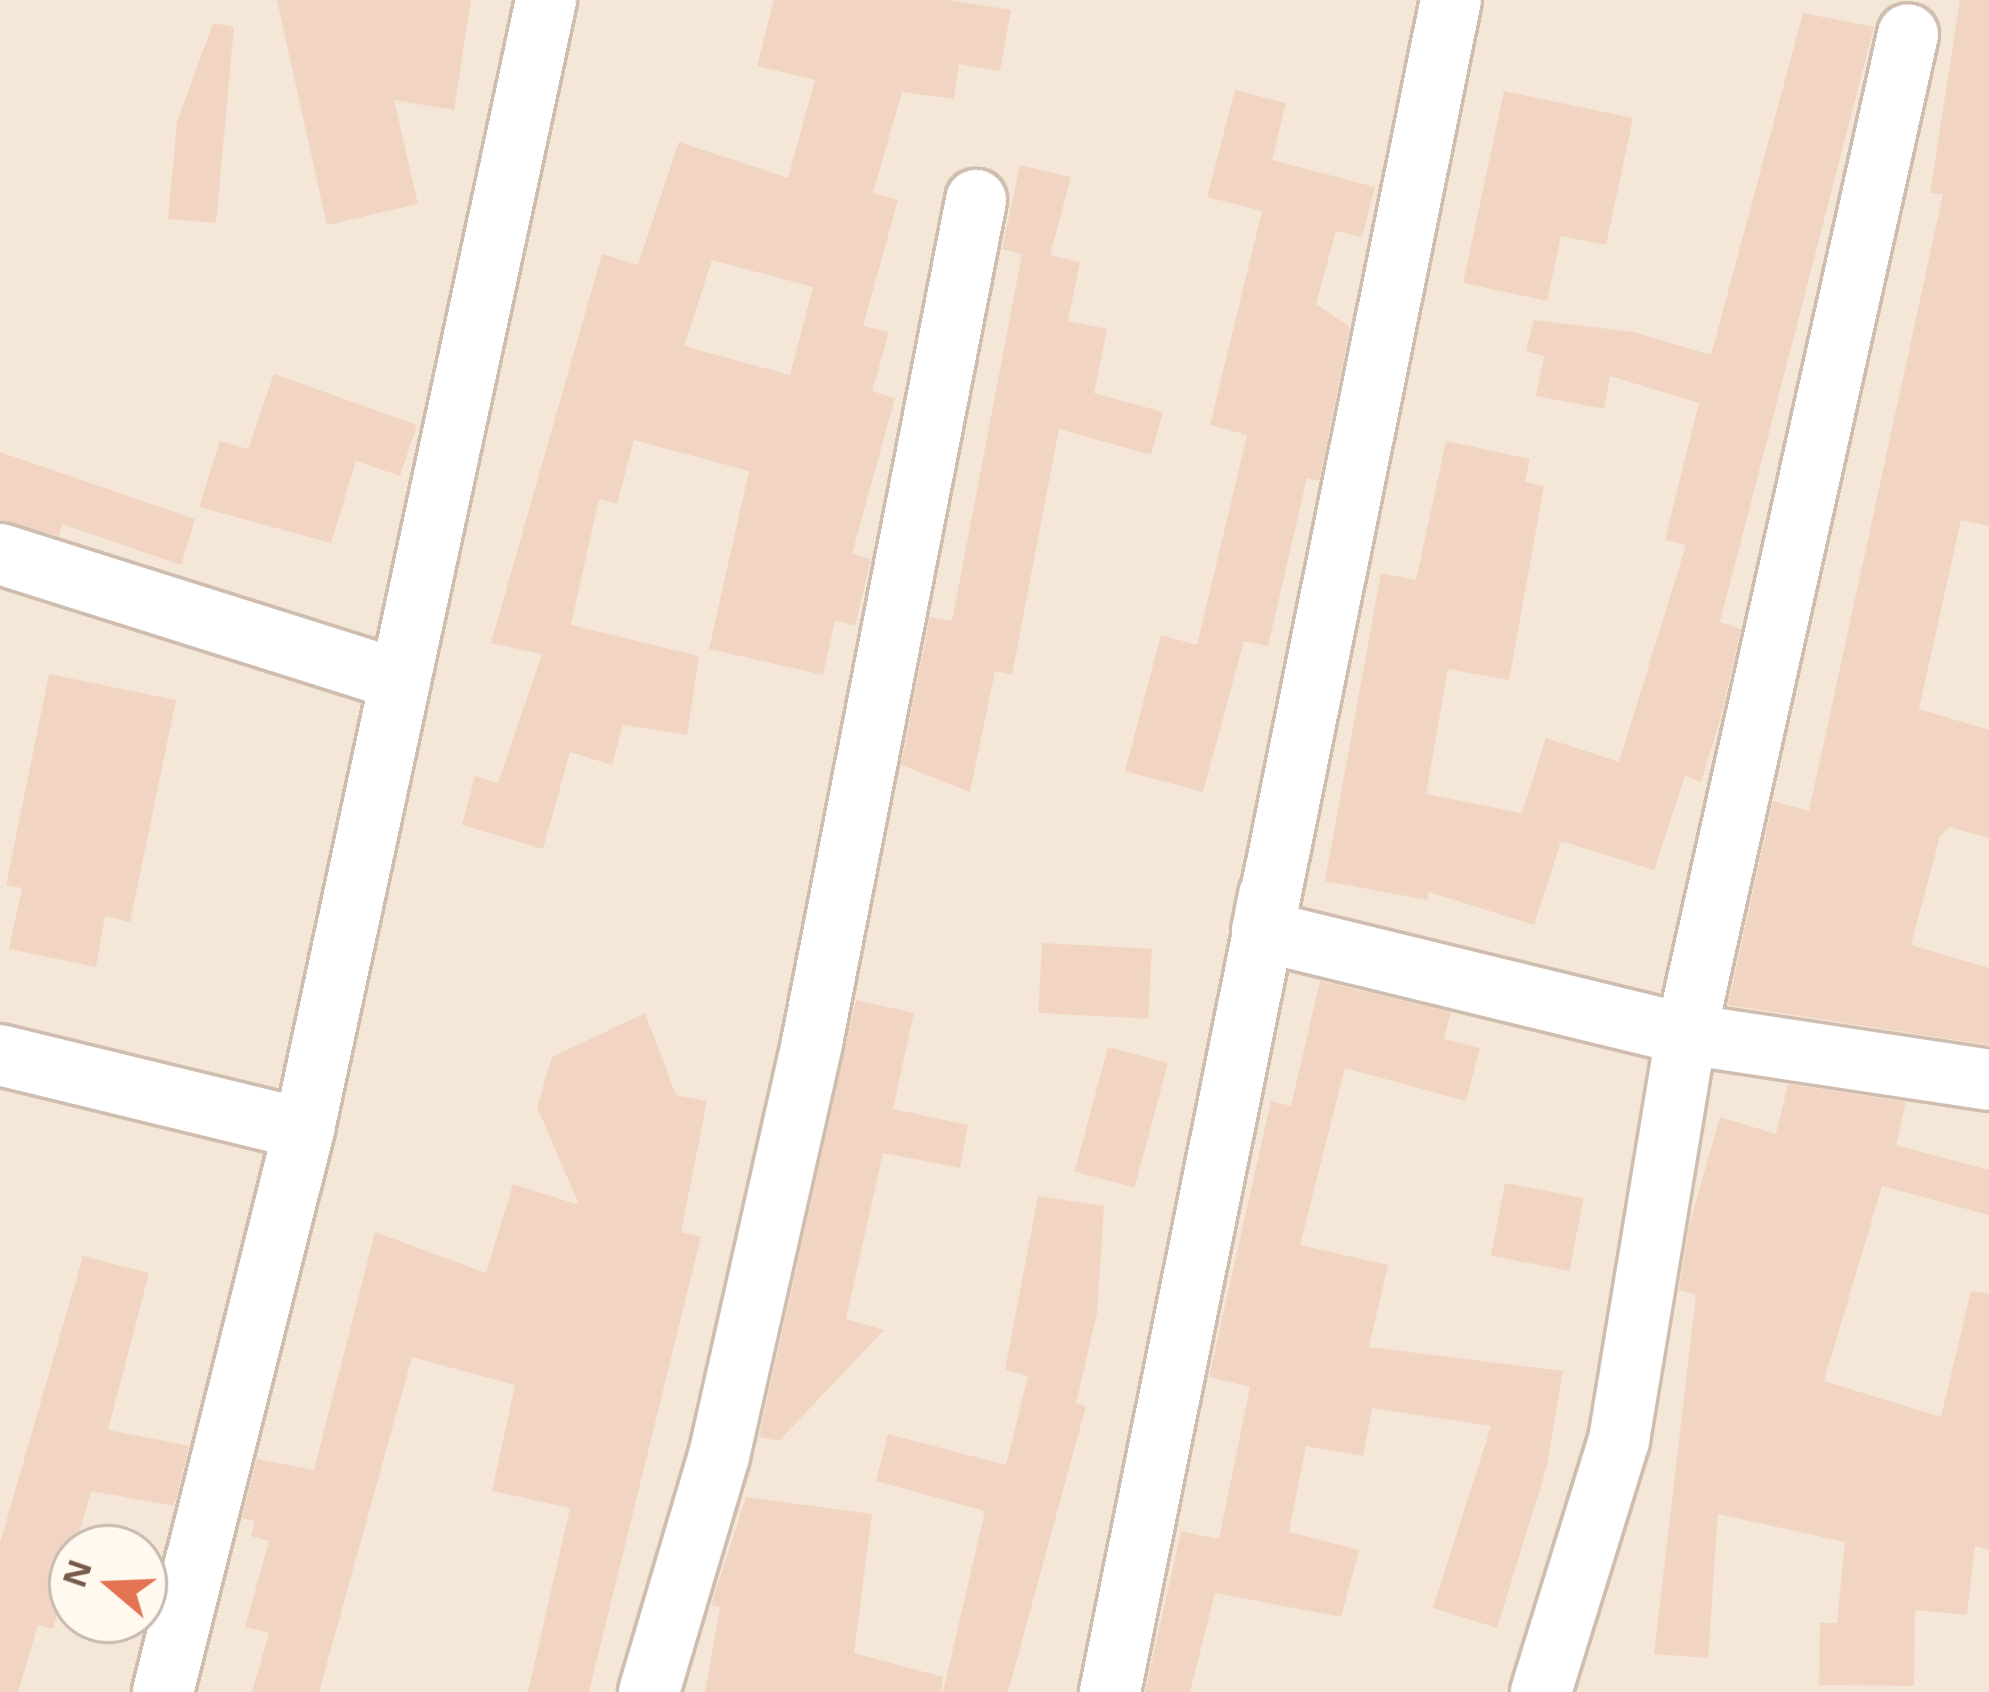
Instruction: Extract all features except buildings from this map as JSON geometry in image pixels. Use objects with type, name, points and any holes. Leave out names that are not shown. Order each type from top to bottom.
[{"type":"street","points":[[164,1692],[304,1130],[546,0]]},
{"type":"street","points":[[1110,1692],[1454,0]]},
{"type":"street","points":[[1541,1692],[1619,1440],[1686,1034],[1908,34]]},
{"type":"street","points":[[649,1692],[718,1456],[812,1043],[976,200]]},
{"type":"street","points":[[0,554],[398,679]]},
{"type":"street","points":[[1264,919],[1686,1034],[1989,1080]]},
{"type":"street","points":[[0,1055],[304,1130]]},
{"type":"shaded area","points":[[0,0],[1989,0],[1989,1692],[0,1692]]}]
